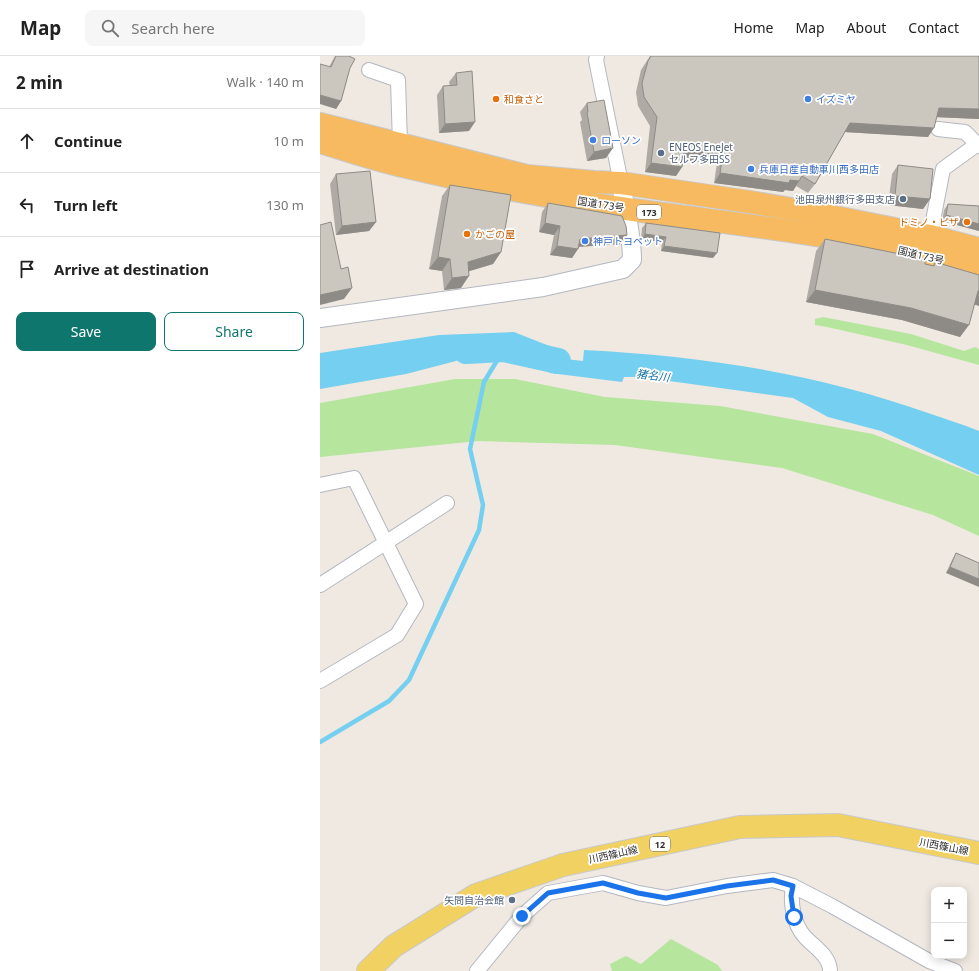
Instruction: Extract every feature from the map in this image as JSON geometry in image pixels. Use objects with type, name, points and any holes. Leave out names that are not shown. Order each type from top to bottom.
[{"type":"highway","name":"国道173号","points":[[320,124],[527,176],[621,183],[815,213],[930,236],[979,250]]},
{"type":"highway","name":"国道173号","points":[[320,142],[397,165],[510,189],[625,208],[811,234],[876,245],[918,254],[979,271]]},
{"type":"main road","name":"川西篠山線","points":[[368,971],[394,946],[476,895],[562,865],[740,827],[838,825],[979,853]]},
{"type":"street","points":[[320,318],[543,286],[623,269],[632,260],[632,243],[596,60],[597,56]]},
{"type":"street","points":[[369,70],[398,80],[400,144]]},
{"type":"street","points":[[930,236],[943,169],[978,145],[965,132],[938,129]]},
{"type":"street","points":[[320,485],[354,478],[416,604],[396,635],[320,680]]},
{"type":"street","points":[[320,584],[447,503]]},
{"type":"street","points":[[477,971],[522,916],[548,893],[603,883],[638,893],[666,898],[727,886],[773,880],[793,886],[832,906],[929,961],[955,971]]},
{"type":"street","points":[[793,886],[791,896],[794,917],[803,936],[822,953],[830,965],[830,971]]},
{"type":"green space","points":[[823,317],[911,334],[964,351],[975,347],[979,349],[979,365],[907,345],[815,325],[815,319]]},
{"type":"green space","points":[[455,379],[515,379],[605,397],[720,406],[873,434],[979,476],[979,536],[933,515],[782,468],[615,445],[478,441],[320,457],[320,403]]},
{"type":"green space","points":[[671,939],[718,965],[722,971],[612,971],[610,964],[626,956],[641,964]]},
{"type":"water","points":[[514,332],[557,349],[556,358],[583,361],[584,350],[715,362],[801,377],[886,399],[979,431],[979,475],[881,431],[828,417],[793,398],[640,377],[624,377],[622,382],[550,373],[532,361],[516,347],[466,355],[456,361],[406,374],[320,389],[320,353],[439,335]]},
{"type":"building","points":[[336,56],[349,56],[355,59],[350,68],[341,101],[320,95],[320,64],[331,67]]},
{"type":"building","name":"イズミヤ","points":[[651,56],[979,56],[979,109],[939,108],[934,128],[850,123],[815,184],[802,176],[799,181],[790,180],[789,183],[720,173],[723,154],[684,150],[682,167],[651,163],[657,117],[644,97],[642,83],[648,61]]},
{"type":"building","points":[[472,71],[475,122],[445,124],[443,86],[457,85],[456,73]]},
{"type":"building","points":[[604,100],[613,148],[594,152],[587,113],[587,103]]},
{"type":"building","points":[[898,165],[933,169],[930,199],[895,196]]},
{"type":"building","points":[[370,171],[376,222],[342,226],[336,174]]},
{"type":"building","name":"かごの屋","points":[[450,185],[511,195],[501,252],[468,262],[469,276],[452,278],[450,259],[438,257]]},
{"type":"building","points":[[548,203],[622,216],[626,226],[627,235],[580,239],[578,249],[557,246],[560,226],[545,223]]},
{"type":"building","points":[[948,204],[979,206],[979,224],[946,215]]},
{"type":"building","points":[[331,222],[341,269],[348,267],[352,288],[320,295],[320,225]]},
{"type":"building","points":[[646,223],[720,233],[717,253],[664,246],[666,237],[645,234]]},
{"type":"building","points":[[825,239],[925,259],[925,264],[934,266],[935,262],[979,275],[979,291],[969,325],[911,308],[815,290]]},
{"type":"building","points":[[956,553],[979,563],[979,579],[950,567]]},
{"type":"waterway","points":[[320,742],[389,701],[409,680],[479,530],[483,505],[470,449],[484,382],[504,349]]},
{"type":"waterway","name":"猪名川","points":[[466,351],[504,349],[558,361]]},
{"type":"place","name":"和食さと","points":[[496,99]]},
{"type":"place","name":"イズミヤ","points":[[808,99]]},
{"type":"place","name":"ローソン","points":[[593,140]]},
{"type":"place","name":"ENEOS EneJet セルフ多田SS","points":[[661,153]]},
{"type":"place","name":"兵庫日産自動車川西多田店","points":[[751,169]]},
{"type":"place","name":"池田泉州銀行多田支店","points":[[903,199]]},
{"type":"place","name":"ドミノ・ピザ","points":[[967,222]]},
{"type":"place","name":"かごの屋","points":[[467,234]]},
{"type":"place","name":"神戸トヨペット","points":[[585,241]]},
{"type":"place","name":"矢問自治会館","points":[[512,900]]},
{"type":"route","points":[[522,916],[548,893],[603,883],[638,893],[666,898],[727,886],[773,880],[793,886],[791,896],[794,917]]}]
